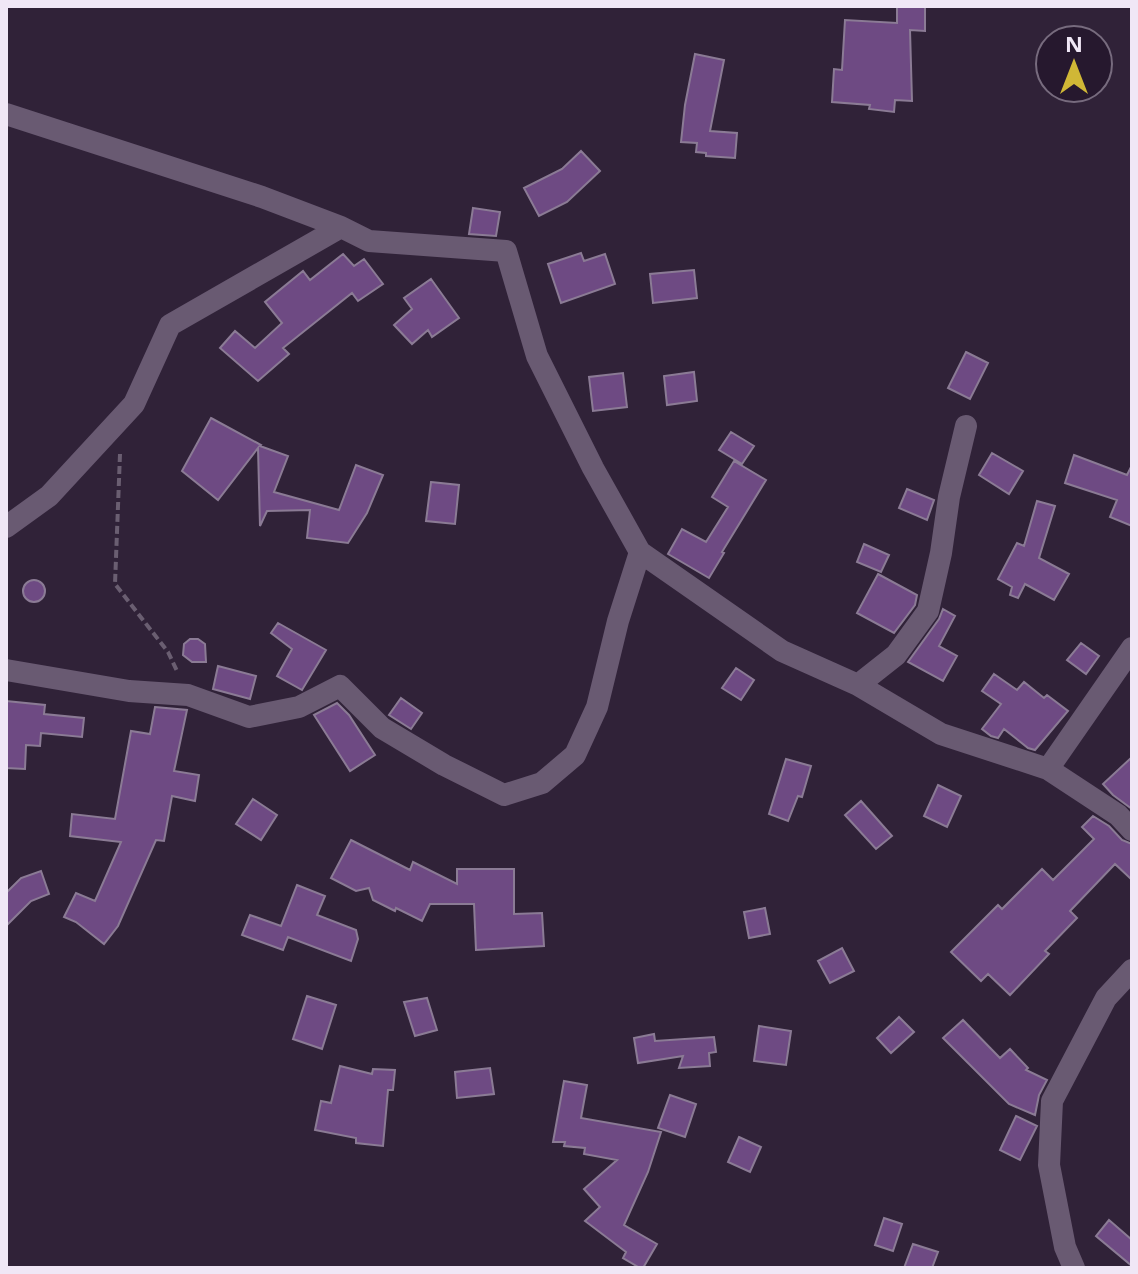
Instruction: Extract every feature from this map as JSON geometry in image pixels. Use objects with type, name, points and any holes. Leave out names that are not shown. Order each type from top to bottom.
[{"type":"street","points":[[6,114],[262,197],[369,241],[506,251],[537,356],[593,468],[640,552],[782,651],[858,685],[941,734],[1048,769],[1118,815],[1132,830]]},
{"type":"street","points":[[6,527],[49,496],[134,404],[170,325],[341,227]]},
{"type":"street","points":[[858,685],[896,655],[928,611],[966,426]]},
{"type":"street","points":[[6,670],[129,691],[188,695],[249,717],[299,707],[340,686],[382,728],[444,765],[504,795],[542,783],[575,755],[597,707],[618,621],[640,552]]},
{"type":"street","points":[[1048,769],[1132,648]]},
{"type":"street","points":[[1074,1268],[1065,1247],[1049,1165],[1052,1101],[1106,998],[1132,970]]},
{"type":"path","points":[[122,416],[115,584],[168,652],[188,695]]},
{"type":"building","points":[[897,6],[925,6],[925,31],[910,30],[912,101],[895,100],[894,112],[869,109],[870,105],[832,102],[834,69],[842,70],[845,20],[897,23]]},
{"type":"building","points":[[695,54],[724,60],[710,131],[737,133],[735,158],[706,156],[706,153],[696,152],[697,143],[681,142]]},
{"type":"building","points":[[581,151],[600,171],[567,202],[539,216],[524,188],[562,169]]},
{"type":"building","points":[[473,208],[500,212],[496,236],[469,234]]},
{"type":"building","points":[[581,253],[584,261],[605,254],[615,284],[561,303],[548,264]]},
{"type":"building","points":[[343,254],[354,266],[364,259],[383,284],[358,301],[352,293],[283,348],[289,354],[258,381],[220,348],[235,331],[255,348],[282,323],[265,302],[303,271],[310,280]]},
{"type":"building","points":[[694,270],[697,298],[653,303],[650,274]]},
{"type":"building","points":[[431,279],[459,318],[432,337],[428,330],[412,344],[394,325],[412,309],[404,298]]},
{"type":"building","points":[[966,352],[988,363],[970,399],[948,388]]},
{"type":"building","points":[[694,372],[697,401],[667,405],[664,376]]},
{"type":"building","points":[[623,373],[627,407],[593,411],[589,377]]},
{"type":"building","points":[[211,418],[260,446],[288,456],[274,492],[339,510],[356,465],[383,475],[367,513],[348,543],[307,538],[310,510],[267,511],[260,526],[258,448],[218,500],[182,471]]},
{"type":"building","points":[[731,432],[754,446],[742,464],[719,450]]},
{"type":"building","points":[[992,453],[1023,471],[1009,494],[979,475]]},
{"type":"building","points":[[1074,455],[1127,475],[1132,465],[1132,526],[1110,517],[1117,500],[1065,483]]},
{"type":"building","points":[[734,461],[766,480],[709,578],[668,554],[682,529],[706,542],[728,507],[712,497]]},
{"type":"building","points":[[431,482],[459,485],[455,524],[426,521]]},
{"type":"building","points":[[907,489],[934,500],[927,520],[899,508]]},
{"type":"building","points":[[1037,501],[1055,506],[1039,558],[1069,574],[1054,600],[1025,584],[1018,598],[1010,595],[1012,587],[998,579],[1017,543],[1024,546]]},
{"type":"building","points":[[864,544],[889,555],[881,572],[857,562]]},
{"type":"building","points":[[878,574],[917,595],[915,605],[894,633],[857,613]]},
{"type":"building","points":[[34,580],[45,591],[34,602],[23,591]]},
{"type":"building","points":[[943,609],[955,616],[939,646],[957,656],[943,681],[908,662]]},
{"type":"building","points":[[278,623],[326,650],[302,690],[277,676],[292,649],[271,633]]},
{"type":"building","points":[[190,639],[198,639],[205,644],[206,662],[192,662],[183,655],[184,644]]},
{"type":"building","points":[[1081,643],[1099,656],[1086,674],[1067,660]]},
{"type":"building","points":[[218,666],[256,676],[250,699],[213,689]]},
{"type":"building","points":[[736,668],[754,680],[741,700],[722,688]]},
{"type":"building","points":[[994,674],[1017,690],[1024,682],[1068,711],[1035,750],[1004,729],[998,738],[982,729],[1001,704],[982,691]]},
{"type":"building","points":[[401,698],[422,713],[411,729],[389,715]]},
{"type":"building","points":[[6,701],[45,705],[44,714],[84,718],[82,737],[41,733],[40,746],[26,745],[25,769],[6,768]]},
{"type":"building","points":[[337,703],[349,715],[375,755],[350,771],[314,715]]},
{"type":"building","points":[[155,707],[187,710],[174,771],[199,775],[195,801],[172,796],[164,841],[156,840],[118,926],[104,944],[76,922],[64,917],[76,893],[95,901],[121,842],[70,836],[72,814],[115,819],[131,731],[150,734]]},
{"type":"building","points":[[1132,757],[1132,809],[1103,784]]},
{"type":"building","points":[[786,759],[811,766],[802,797],[798,796],[788,821],[769,814]]},
{"type":"building","points":[[938,785],[961,796],[947,827],[924,816]]},
{"type":"building","points":[[253,799],[277,815],[261,840],[236,824]]},
{"type":"building","points":[[861,801],[892,836],[876,849],[845,815]]},
{"type":"building","points":[[1093,816],[1109,826],[1122,840],[1132,844],[1132,880],[1115,864],[1070,911],[1077,918],[1045,951],[1049,954],[1010,995],[988,974],[981,981],[951,952],[998,905],[1002,909],[1042,869],[1053,880],[1094,839],[1082,827]]},
{"type":"building","points":[[351,840],[410,870],[413,862],[457,884],[457,869],[514,869],[514,914],[542,913],[544,946],[476,950],[474,904],[430,904],[422,921],[373,900],[369,888],[356,891],[331,878]]},
{"type":"building","points":[[41,871],[49,894],[31,901],[6,926],[6,893],[21,878]]},
{"type":"building","points":[[297,885],[325,896],[317,915],[356,930],[358,939],[351,961],[288,937],[283,950],[242,935],[250,915],[281,926]]},
{"type":"building","points":[[765,908],[770,934],[749,938],[744,912]]},
{"type":"building","points":[[842,948],[854,971],[830,983],[818,961]]},
{"type":"building","points":[[307,996],[336,1005],[322,1049],[293,1039]]},
{"type":"building","points":[[427,998],[437,1030],[415,1036],[404,1002]]},
{"type":"building","points":[[899,1017],[914,1032],[891,1053],[877,1038]]},
{"type":"building","points":[[963,1020],[1000,1058],[1010,1049],[1028,1068],[1026,1070],[1047,1080],[1039,1095],[1035,1115],[1009,1104],[943,1038]]},
{"type":"building","points":[[759,1026],[791,1031],[786,1065],[754,1061]]},
{"type":"building","points":[[654,1034],[655,1041],[714,1037],[716,1052],[709,1053],[710,1066],[679,1068],[683,1056],[638,1063],[634,1038]]},
{"type":"building","points":[[340,1066],[372,1074],[373,1069],[395,1070],[393,1090],[388,1090],[383,1146],[356,1143],[356,1138],[315,1130],[321,1101],[331,1103]]},
{"type":"building","points":[[490,1068],[494,1094],[457,1098],[455,1072]]},
{"type":"building","points":[[564,1081],[587,1085],[581,1118],[661,1132],[648,1172],[624,1225],[657,1244],[643,1268],[623,1258],[626,1252],[585,1221],[600,1207],[584,1189],[617,1160],[584,1154],[585,1148],[564,1146],[565,1142],[553,1142]]},
{"type":"building","points":[[670,1095],[696,1104],[685,1137],[658,1128]]},
{"type":"building","points":[[1016,1116],[1037,1126],[1020,1160],[1000,1150]]},
{"type":"building","points":[[739,1137],[761,1147],[750,1172],[728,1162]]},
{"type":"building","points":[[884,1218],[902,1224],[893,1251],[875,1245]]},
{"type":"building","points":[[1109,1220],[1132,1240],[1132,1266],[1096,1236]]},
{"type":"building","points":[[913,1244],[938,1252],[932,1268],[904,1268]]}]
